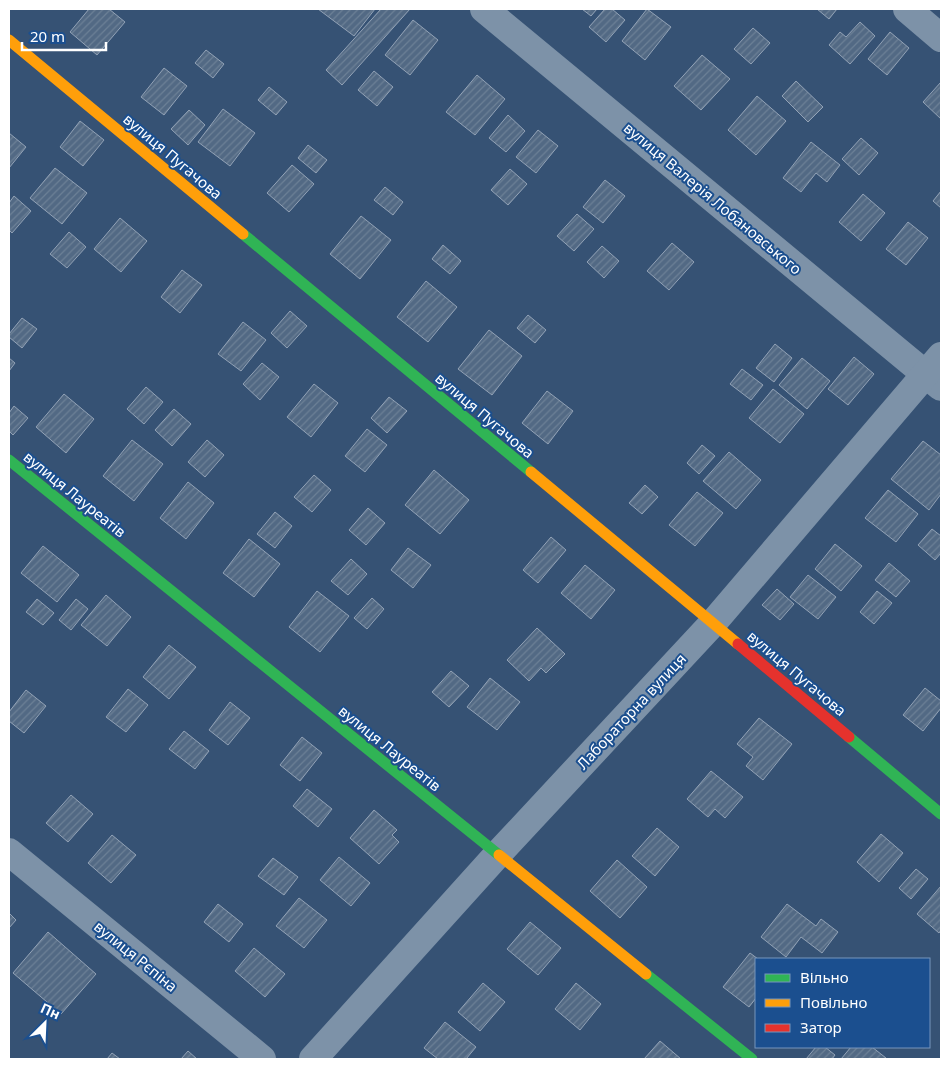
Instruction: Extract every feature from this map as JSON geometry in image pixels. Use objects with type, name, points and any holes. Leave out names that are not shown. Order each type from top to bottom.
[{"type":"street","name":"вулиця Валерія Лобановського","points":[[484,9],[936,372]]},
{"type":"street","points":[[907,9],[941,38]]},
{"type":"street","name":"вулиця Пугачова","points":[[9,40],[941,814]]},
{"type":"street","name":"Лабораторна вулиця","points":[[313,1059],[497,854],[713,623],[936,372]]},
{"type":"street","name":"вулиця Лауреатів","points":[[9,460],[752,1059]]},
{"type":"street","name":"вулиця Рєпіна","points":[[9,852],[262,1059]]},
{"type":"building","points":[[89,9],[109,9],[125,22],[97,55],[70,32]]},
{"type":"building","points":[[318,9],[375,9],[354,36]]},
{"type":"building","points":[[381,9],[410,9],[342,85],[326,70]]},
{"type":"building","points":[[582,9],[597,9],[591,16]]},
{"type":"building","points":[[605,9],[612,9],[625,20],[606,42],[589,27]]},
{"type":"building","points":[[647,9],[671,27],[645,60],[622,41]]},
{"type":"building","points":[[817,9],[837,9],[829,19]]},
{"type":"building","points":[[413,20],[438,40],[410,75],[385,55]]},
{"type":"building","points":[[860,22],[875,36],[850,64],[829,45],[840,32],[846,37]]},
{"type":"building","points":[[753,28],[770,43],[751,64],[734,49]]},
{"type":"building","points":[[890,32],[909,48],[887,75],[868,59]]},
{"type":"building","points":[[206,50],[224,64],[213,78],[195,63]]},
{"type":"building","points":[[702,55],[730,79],[701,110],[674,86]]},
{"type":"building","points":[[164,68],[187,86],[164,115],[141,97]]},
{"type":"building","points":[[374,71],[393,87],[377,106],[358,90]]},
{"type":"building","points":[[477,75],[505,99],[475,135],[446,112]]},
{"type":"building","points":[[796,81],[823,107],[808,122],[782,96]]},
{"type":"building","points":[[941,82],[941,119],[923,102]]},
{"type":"building","points":[[269,87],[287,102],[276,115],[258,100]]},
{"type":"building","points":[[757,96],[786,121],[756,155],[728,130]]},
{"type":"building","points":[[223,109],[255,133],[230,166],[198,142]]},
{"type":"building","points":[[189,110],[205,125],[188,145],[171,129]]},
{"type":"building","points":[[508,115],[525,131],[506,152],[489,138]]},
{"type":"building","points":[[80,121],[104,140],[83,166],[60,147]]},
{"type":"building","points":[[538,130],[558,146],[536,173],[516,157]]},
{"type":"building","points":[[9,133],[26,147],[9,168]]},
{"type":"building","points":[[861,138],[878,153],[859,175],[842,159]]},
{"type":"building","points":[[811,142],[840,165],[827,182],[816,173],[801,192],[783,178]]},
{"type":"building","points":[[308,145],[327,160],[316,173],[298,158]]},
{"type":"building","points":[[292,165],[314,184],[289,212],[267,193]]},
{"type":"building","points":[[55,168],[87,193],[62,224],[30,198]]},
{"type":"building","points":[[510,169],[527,184],[508,205],[491,190]]},
{"type":"building","points":[[605,180],[625,196],[603,223],[583,207]]},
{"type":"building","points":[[385,187],[403,202],[393,215],[374,200]]},
{"type":"building","points":[[941,191],[941,208],[933,201]]},
{"type":"building","points":[[863,194],[885,213],[861,241],[839,222]]},
{"type":"building","points":[[14,196],[31,211],[12,233],[9,230],[9,203]]},
{"type":"building","points":[[577,214],[594,229],[574,251],[557,236]]},
{"type":"building","points":[[361,216],[391,240],[360,279],[330,254]]},
{"type":"building","points":[[120,218],[147,241],[121,272],[94,249]]},
{"type":"building","points":[[908,222],[928,238],[906,265],[886,249]]},
{"type":"building","points":[[69,232],[86,247],[67,268],[50,254]]},
{"type":"building","points":[[672,243],[694,262],[669,290],[647,271]]},
{"type":"building","points":[[443,245],[461,261],[450,274],[432,259]]},
{"type":"building","points":[[602,246],[619,261],[604,278],[587,262]]},
{"type":"building","points":[[182,270],[202,285],[180,313],[161,297]]},
{"type":"building","points":[[426,281],[457,307],[428,342],[397,317]]},
{"type":"building","points":[[290,311],[307,326],[287,348],[271,333]]},
{"type":"building","points":[[528,315],[546,330],[535,343],[517,328]]},
{"type":"building","points":[[22,318],[37,329],[22,348],[9,337],[9,334]]},
{"type":"building","points":[[243,322],[266,340],[241,371],[218,354]]},
{"type":"building","points":[[489,330],[522,356],[492,395],[458,369]]},
{"type":"building","points":[[775,344],[792,358],[774,382],[756,368]]},
{"type":"building","points":[[854,357],[874,374],[848,405],[828,389]]},
{"type":"building","points":[[9,358],[15,363],[9,371]]},
{"type":"building","points":[[802,358],[830,381],[807,409],[779,385]]},
{"type":"building","points":[[262,363],[279,377],[260,400],[243,384]]},
{"type":"building","points":[[742,369],[763,385],[751,400],[730,384]]},
{"type":"building","points":[[314,384],[338,403],[311,437],[287,417]]},
{"type":"building","points":[[146,387],[163,402],[144,424],[127,409]]},
{"type":"building","points":[[773,389],[804,414],[780,443],[749,418]]},
{"type":"building","points":[[547,391],[573,411],[548,444],[522,423]]},
{"type":"building","points":[[64,394],[94,419],[66,453],[36,427]]},
{"type":"building","points":[[389,397],[407,411],[387,433],[371,418]]},
{"type":"building","points":[[14,406],[28,418],[13,435],[9,431],[9,413]]},
{"type":"building","points":[[174,409],[191,424],[172,446],[155,430]]},
{"type":"building","points":[[367,429],[387,445],[365,472],[345,456]]},
{"type":"building","points":[[132,440],[163,464],[134,501],[103,476]]},
{"type":"building","points":[[207,440],[224,455],[205,477],[188,462]]},
{"type":"building","points":[[923,441],[941,455],[941,494],[929,510],[891,479]]},
{"type":"building","points":[[702,445],[715,456],[699,474],[687,463]]},
{"type":"building","points":[[729,452],[761,480],[736,509],[703,481]]},
{"type":"building","points":[[434,470],[469,500],[440,534],[405,505]]},
{"type":"building","points":[[314,475],[331,490],[312,512],[294,497]]},
{"type":"building","points":[[188,482],[214,503],[186,539],[160,518]]},
{"type":"building","points":[[645,485],[658,497],[642,514],[629,503]]},
{"type":"building","points":[[888,490],[918,514],[896,542],[865,518]]},
{"type":"building","points":[[697,492],[723,513],[695,546],[669,525]]},
{"type":"building","points":[[368,508],[385,523],[366,545],[349,530]]},
{"type":"building","points":[[275,512],[292,526],[275,548],[257,534]]},
{"type":"building","points":[[932,529],[941,536],[941,553],[935,560],[918,545]]},
{"type":"building","points":[[551,537],[566,550],[538,583],[523,570]]},
{"type":"building","points":[[249,539],[280,564],[254,597],[223,573]]},
{"type":"building","points":[[835,544],[862,566],[841,591],[815,569]]},
{"type":"building","points":[[43,546],[79,575],[57,602],[21,573]]},
{"type":"building","points":[[408,548],[431,565],[413,588],[391,570]]},
{"type":"building","points":[[351,559],[367,574],[348,595],[331,581]]},
{"type":"building","points":[[889,563],[910,581],[896,597],[875,580]]},
{"type":"building","points":[[585,565],[615,590],[591,619],[561,593]]},
{"type":"building","points":[[808,575],[836,597],[818,619],[790,597]]},
{"type":"building","points":[[777,589],[794,604],[780,620],[762,605]]},
{"type":"building","points":[[317,591],[349,616],[320,652],[289,627]]},
{"type":"building","points":[[877,591],[892,603],[874,624],[860,612]]},
{"type":"building","points":[[106,595],[131,617],[107,646],[81,625]]},
{"type":"building","points":[[372,598],[384,609],[367,629],[354,618]]},
{"type":"building","points":[[37,599],[54,613],[43,625],[26,612]]},
{"type":"building","points":[[76,599],[88,609],[71,630],[59,620]]},
{"type":"building","points":[[537,628],[565,654],[546,673],[541,668],[529,681],[507,660]]},
{"type":"building","points":[[169,645],[196,667],[169,699],[143,677]]},
{"type":"building","points":[[451,671],[469,686],[449,707],[432,692]]},
{"type":"building","points":[[490,678],[520,702],[497,730],[467,707]]},
{"type":"building","points":[[925,688],[941,701],[941,708],[923,731],[903,715]]},
{"type":"building","points":[[128,689],[148,705],[126,732],[106,717]]},
{"type":"building","points":[[26,690],[46,706],[24,733],[9,721],[9,712]]},
{"type":"building","points":[[230,702],[250,718],[228,745],[209,730]]},
{"type":"building","points":[[759,718],[792,744],[763,780],[746,766],[753,757],[737,744]]},
{"type":"building","points":[[184,731],[209,751],[195,769],[169,749]]},
{"type":"building","points":[[302,737],[322,753],[300,781],[280,765]]},
{"type":"building","points":[[711,771],[743,797],[725,818],[715,809],[708,817],[687,799]]},
{"type":"building","points":[[307,789],[332,809],[318,827],[293,806]]},
{"type":"building","points":[[71,795],[93,814],[68,842],[46,823]]},
{"type":"building","points":[[374,810],[397,830],[392,835],[399,842],[379,864],[350,838]]},
{"type":"building","points":[[657,828],[679,847],[655,876],[632,856]]},
{"type":"building","points":[[881,834],[903,853],[879,882],[857,862]]},
{"type":"building","points":[[112,835],[136,855],[111,883],[88,863]]},
{"type":"building","points":[[339,857],[370,883],[351,906],[320,880]]},
{"type":"building","points":[[273,858],[298,877],[284,895],[258,876]]},
{"type":"building","points":[[617,860],[647,887],[620,918],[590,891]]},
{"type":"building","points":[[916,869],[928,879],[911,899],[899,888]]},
{"type":"building","points":[[941,886],[941,930],[939,933],[917,914]]},
{"type":"building","points":[[299,898],[327,920],[304,948],[276,926]]},
{"type":"building","points":[[218,904],[243,924],[229,942],[204,922]]},
{"type":"building","points":[[787,904],[816,926],[821,919],[838,932],[822,953],[801,937],[786,957],[761,937]]},
{"type":"building","points":[[9,913],[16,920],[9,928]]},
{"type":"building","points":[[530,922],[561,948],[538,975],[507,949]]},
{"type":"building","points":[[48,932],[96,974],[61,1014],[13,973]]},
{"type":"building","points":[[254,948],[285,974],[265,997],[235,971]]},
{"type":"building","points":[[750,953],[757,958],[755,958],[755,999],[749,1007],[723,987]]},
{"type":"building","points":[[483,983],[505,1002],[480,1031],[458,1012]]},
{"type":"building","points":[[576,983],[601,1004],[580,1030],[555,1009]]},
{"type":"building","points":[[445,1022],[476,1047],[466,1059],[438,1059],[424,1048]]},
{"type":"building","points":[[660,1041],[681,1059],[644,1059]]},
{"type":"building","points":[[815,1048],[826,1048],[835,1055],[832,1059],[806,1059]]},
{"type":"building","points":[[850,1048],[873,1048],[886,1058],[885,1059],[841,1059]]},
{"type":"building","points":[[188,1051],[197,1059],[181,1059]]},
{"type":"building","points":[[112,1053],[120,1059],[107,1059]]},
{"type":"traffic: fast","points":[[243,234],[531,472]]},
{"type":"traffic: fast","points":[[9,460],[499,855]]},
{"type":"traffic: fast","points":[[849,737],[941,814]]},
{"type":"traffic: fast","points":[[646,974],[752,1059]]},
{"type":"traffic: slow","points":[[9,40],[243,234]]},
{"type":"traffic: slow","points":[[531,472],[738,644]]},
{"type":"traffic: slow","points":[[499,855],[646,974]]},
{"type":"traffic: jam","points":[[738,644],[849,737]]}]
